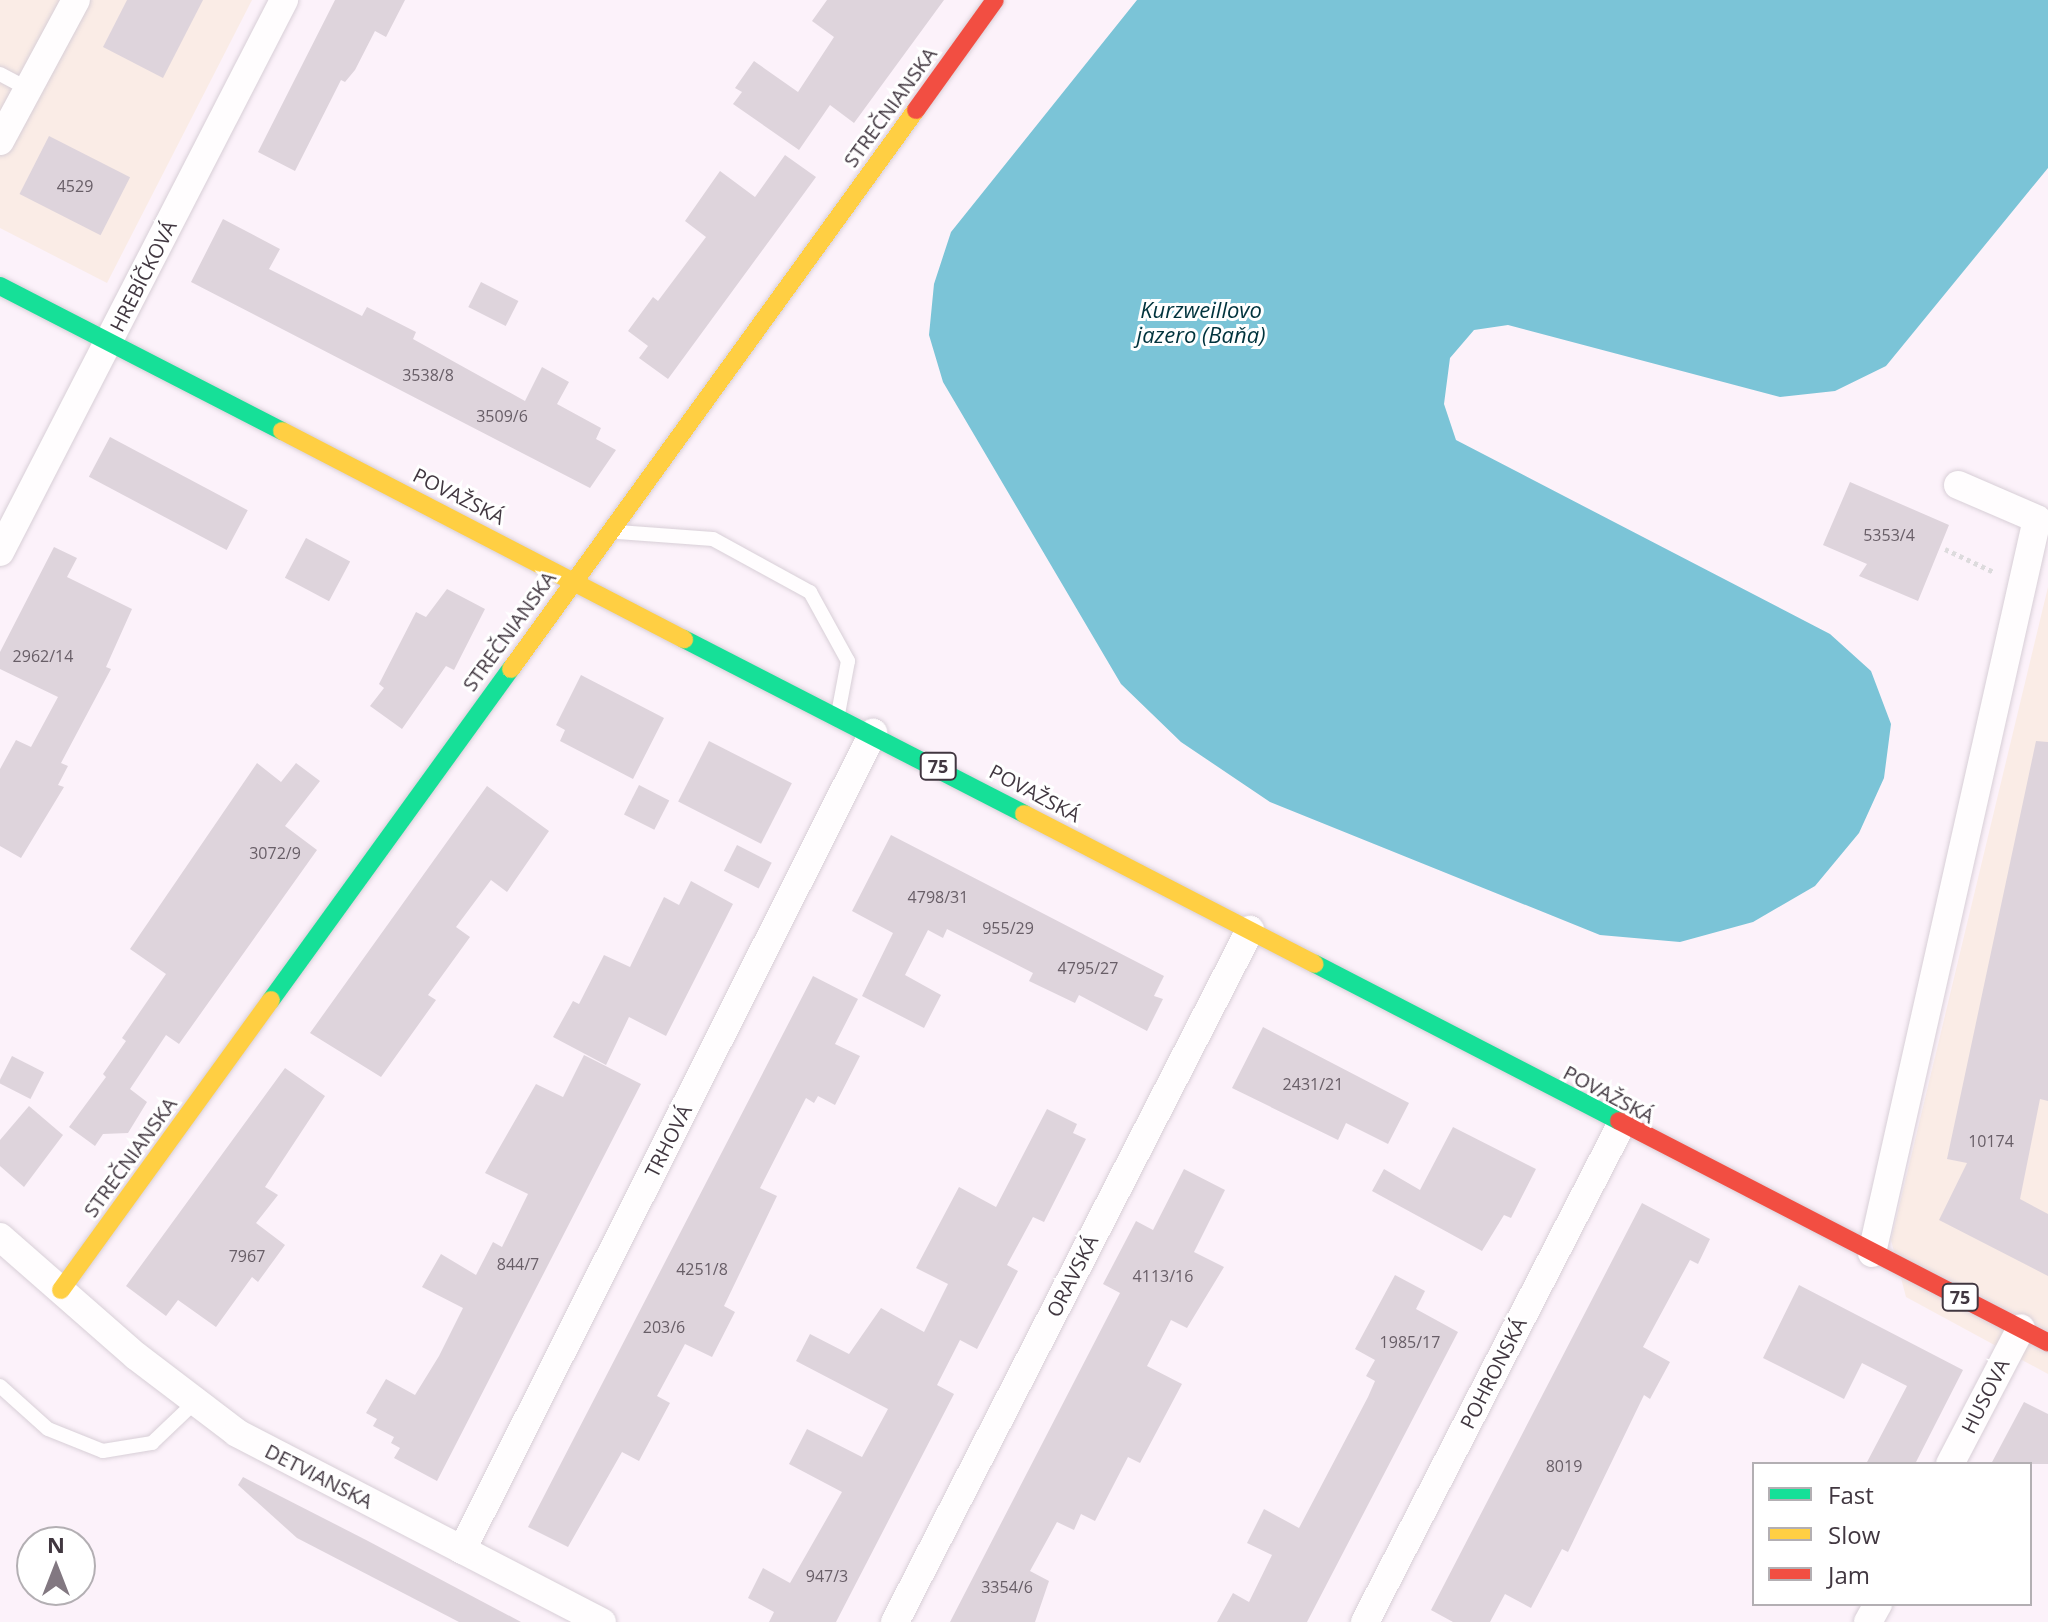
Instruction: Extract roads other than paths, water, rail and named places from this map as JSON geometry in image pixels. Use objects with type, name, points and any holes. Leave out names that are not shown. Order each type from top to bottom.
[{"type":"main road","name":"STREČNIANSKA","points":[[61,1290],[995,0]]},
{"type":"main road","name":"POVAŽSKÁ","points":[[0,286],[873,733],[1621,1125],[2048,1342]]},
{"type":"street","points":[[0,141],[76,0]]},
{"type":"street","name":"HREBÍČKOVÁ","points":[[0,552],[284,0]]},
{"type":"street","points":[[1872,1253],[2037,519],[1958,485]]},
{"type":"street","name":"TRHOVÁ","points":[[462,1550],[873,733]]},
{"type":"street","name":"ORAVSKÁ","points":[[895,1622],[1250,930]]},
{"type":"street","name":"POHRONSKÁ","points":[[1365,1622],[1621,1125]]},
{"type":"street","name":"DETVIANSKA","points":[[0,1237],[194,1403],[291,1463],[602,1622]]},
{"type":"street","name":"HUSOVA","points":[[1951,1462],[2021,1328]]},
{"type":"lane","points":[[0,74],[28,89]]},
{"type":"lane","points":[[608,531],[713,539],[810,592],[848,661],[838,715]]},
{"type":"lane","points":[[0,1386],[48,1429],[103,1451],[152,1443],[194,1403]]},
{"type":"water","name":"Kurzweillovo jazero (Baňa)","points":[[1137,0],[2048,0],[2048,168],[1886,366],[1835,391],[1780,397],[1508,325],[1474,330],[1450,358],[1444,404],[1456,440],[1830,634],[1871,671],[1891,724],[1884,778],[1859,833],[1815,886],[1753,922],[1680,942],[1600,935],[1270,802],[1181,742],[1121,684],[943,382],[929,335],[934,284],[951,232]]}]
